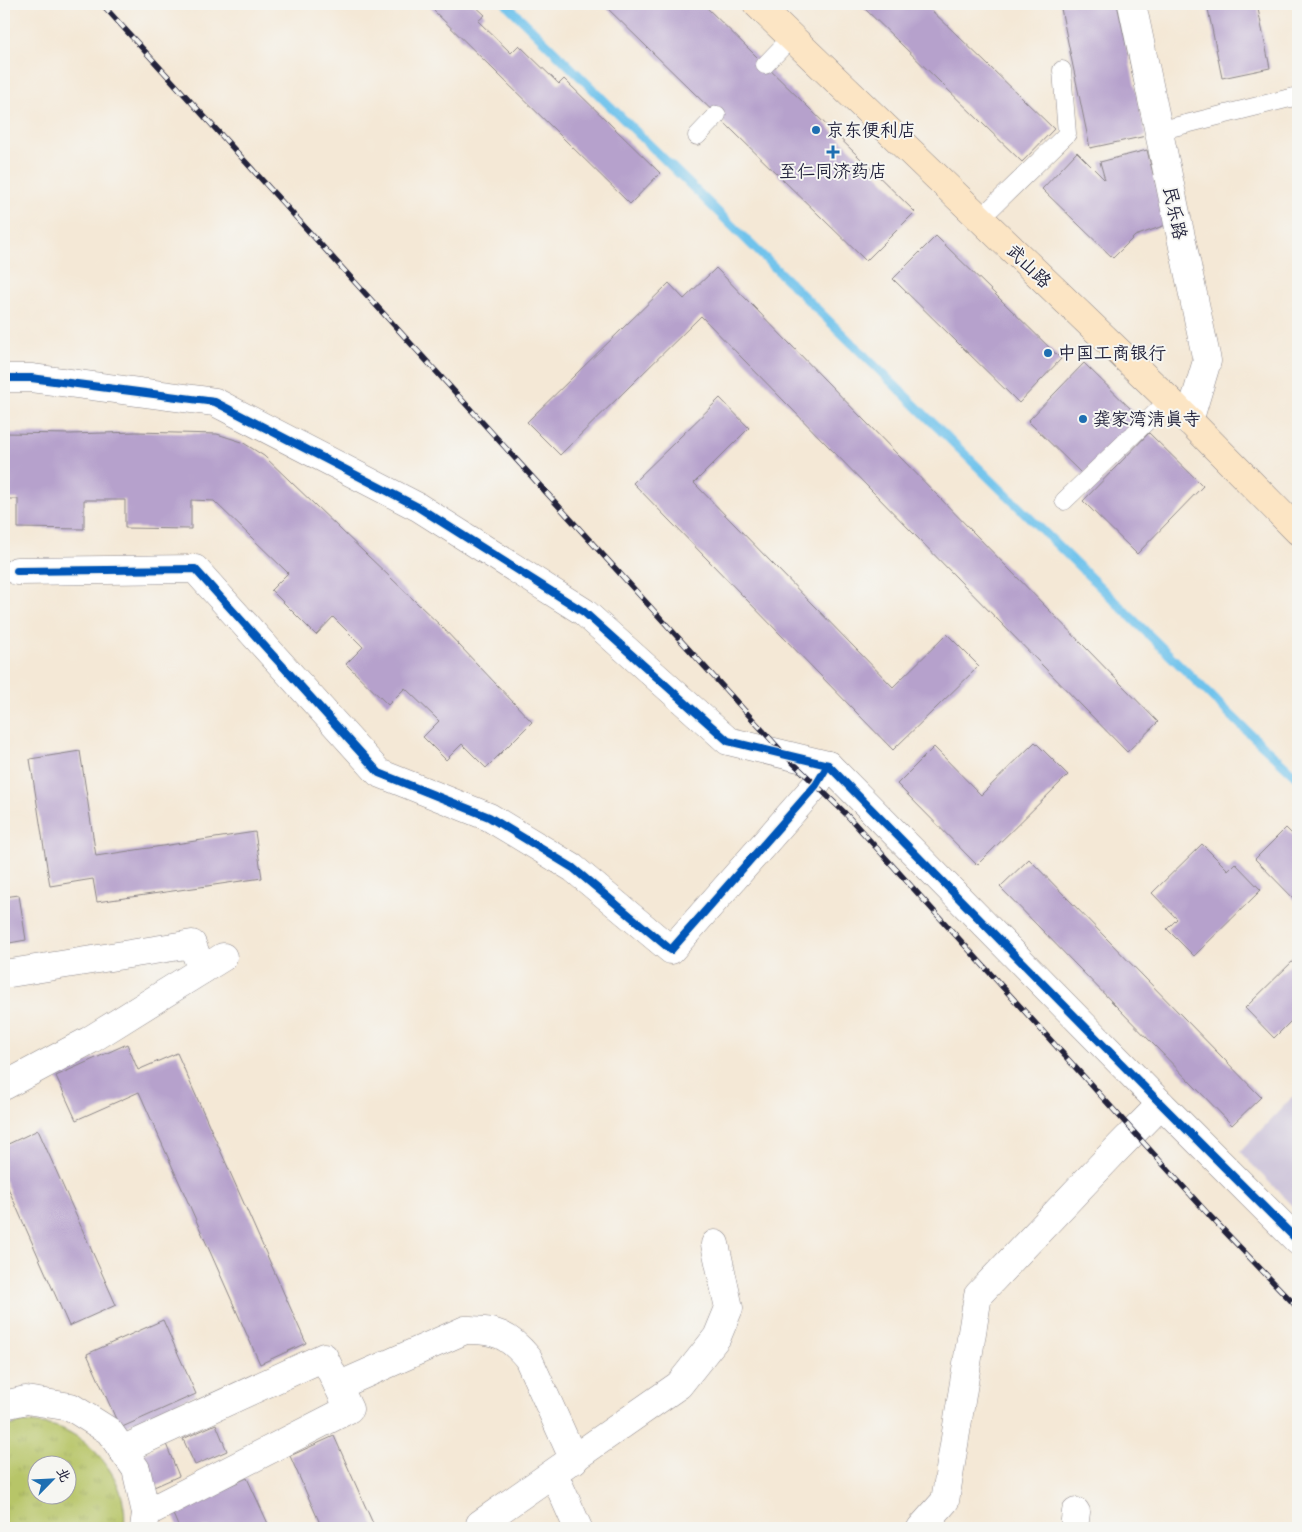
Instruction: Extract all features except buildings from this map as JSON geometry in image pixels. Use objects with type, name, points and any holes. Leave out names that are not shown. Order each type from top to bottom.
[{"type":"main road","name":"武山路","points":[[756,4],[1169,400],[1298,531]]},
{"type":"street","name":"民乐路","points":[[1132,4],[1206,361],[1189,420]]},
{"type":"street","points":[[4,378],[30,378],[215,402],[418,507],[584,612],[728,742],[828,765],[1161,1104],[1298,1240]]},
{"type":"street","points":[[17,571],[195,569],[379,773],[490,817],[573,868],[671,950],[816,786],[828,765]]},
{"type":"street","points":[[4,974],[192,944],[213,963],[90,1040],[4,1086]]},
{"type":"street","points":[[921,1528],[945,1501],[978,1295],[1161,1104]]},
{"type":"street","points":[[480,1524],[679,1385],[717,1338],[729,1308],[715,1244]]},
{"type":"street","points":[[338,1386],[465,1330],[483,1329],[501,1334],[516,1344],[528,1358],[564,1467],[578,1528]]},
{"type":"street","points":[[4,1405],[26,1400],[71,1407],[109,1432],[122,1450],[136,1469],[145,1521],[350,1409],[324,1357],[122,1450]]},
{"type":"lane","points":[[765,65],[791,38]]},
{"type":"lane","points":[[980,219],[1067,134],[1062,70]]},
{"type":"lane","points":[[1158,131],[1298,96]]},
{"type":"lane","points":[[697,136],[717,115]]},
{"type":"lane","points":[[1064,501],[1169,400]]},
{"type":"shaded area","points":[[1298,1091],[1298,1212],[1240,1152]]},
{"type":"green space","points":[[24,1422],[54,1426],[76,1436],[89,1445],[100,1457],[117,1483],[122,1497],[125,1513],[124,1528],[4,1528],[4,1427]]},
{"type":"waterway","points":[[506,4],[1246,730],[1298,778]]},
{"type":"railway","points":[[102,4],[785,755],[845,813],[1209,1215],[1298,1308]]},
{"type":"cycle path","points":[[4,378],[31,378],[215,402],[418,507],[584,612],[728,741],[828,765],[1298,1241]]},
{"type":"cycle path","points":[[17,571],[195,569],[379,773],[489,817],[573,868],[671,950],[816,785],[828,765]]},
{"type":"place","name":"京东便利店","points":[[816,130]]},
{"type":"place","name":"至仁同济药店","points":[[833,152]]},
{"type":"place","name":"中国工商银行","points":[[1048,353]]},
{"type":"place","name":"龚家湾清真寺","points":[[1083,419]]}]
